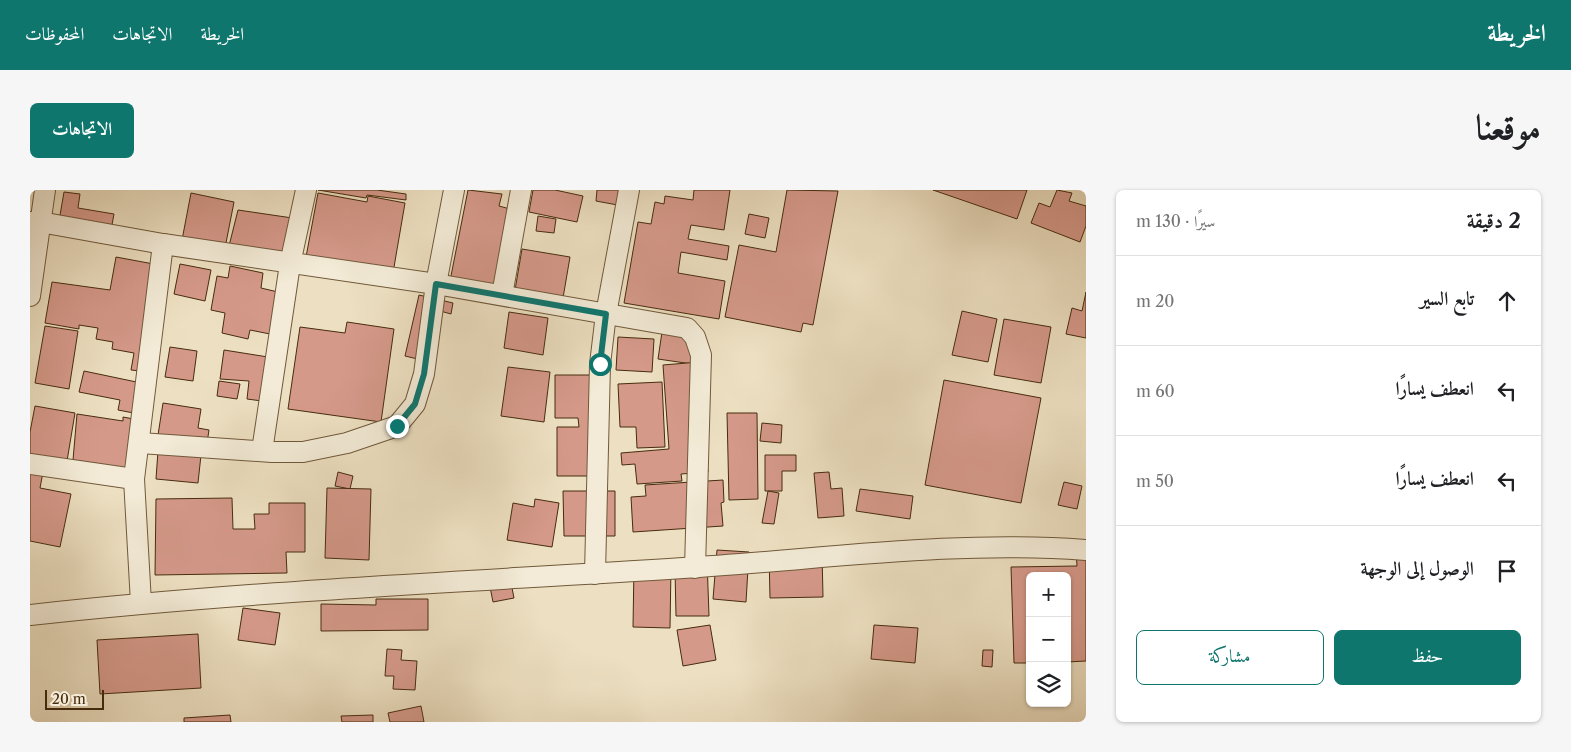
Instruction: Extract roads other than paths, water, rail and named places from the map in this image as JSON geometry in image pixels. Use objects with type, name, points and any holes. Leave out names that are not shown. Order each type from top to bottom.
[{"type":"street","points":[[30,296],[35,222],[45,190]]},
{"type":"street","points":[[262,452],[290,264],[306,190]]},
{"type":"street","points":[[140,443],[262,452],[303,452],[374,436],[397,426],[415,404],[424,374],[436,284],[454,190]]},
{"type":"street","points":[[502,295],[521,190]]},
{"type":"street","points":[[595,574],[598,411],[606,314],[629,190]]},
{"type":"street","points":[[35,222],[290,264],[436,284],[682,326],[691,332],[697,341],[701,355],[695,568]]},
{"type":"street","points":[[141,603],[134,479],[140,443],[163,244]]},
{"type":"street","points":[[30,464],[134,479]]},
{"type":"street","points":[[30,615],[141,603],[695,568],[899,551],[1033,546],[1086,550]]}]
